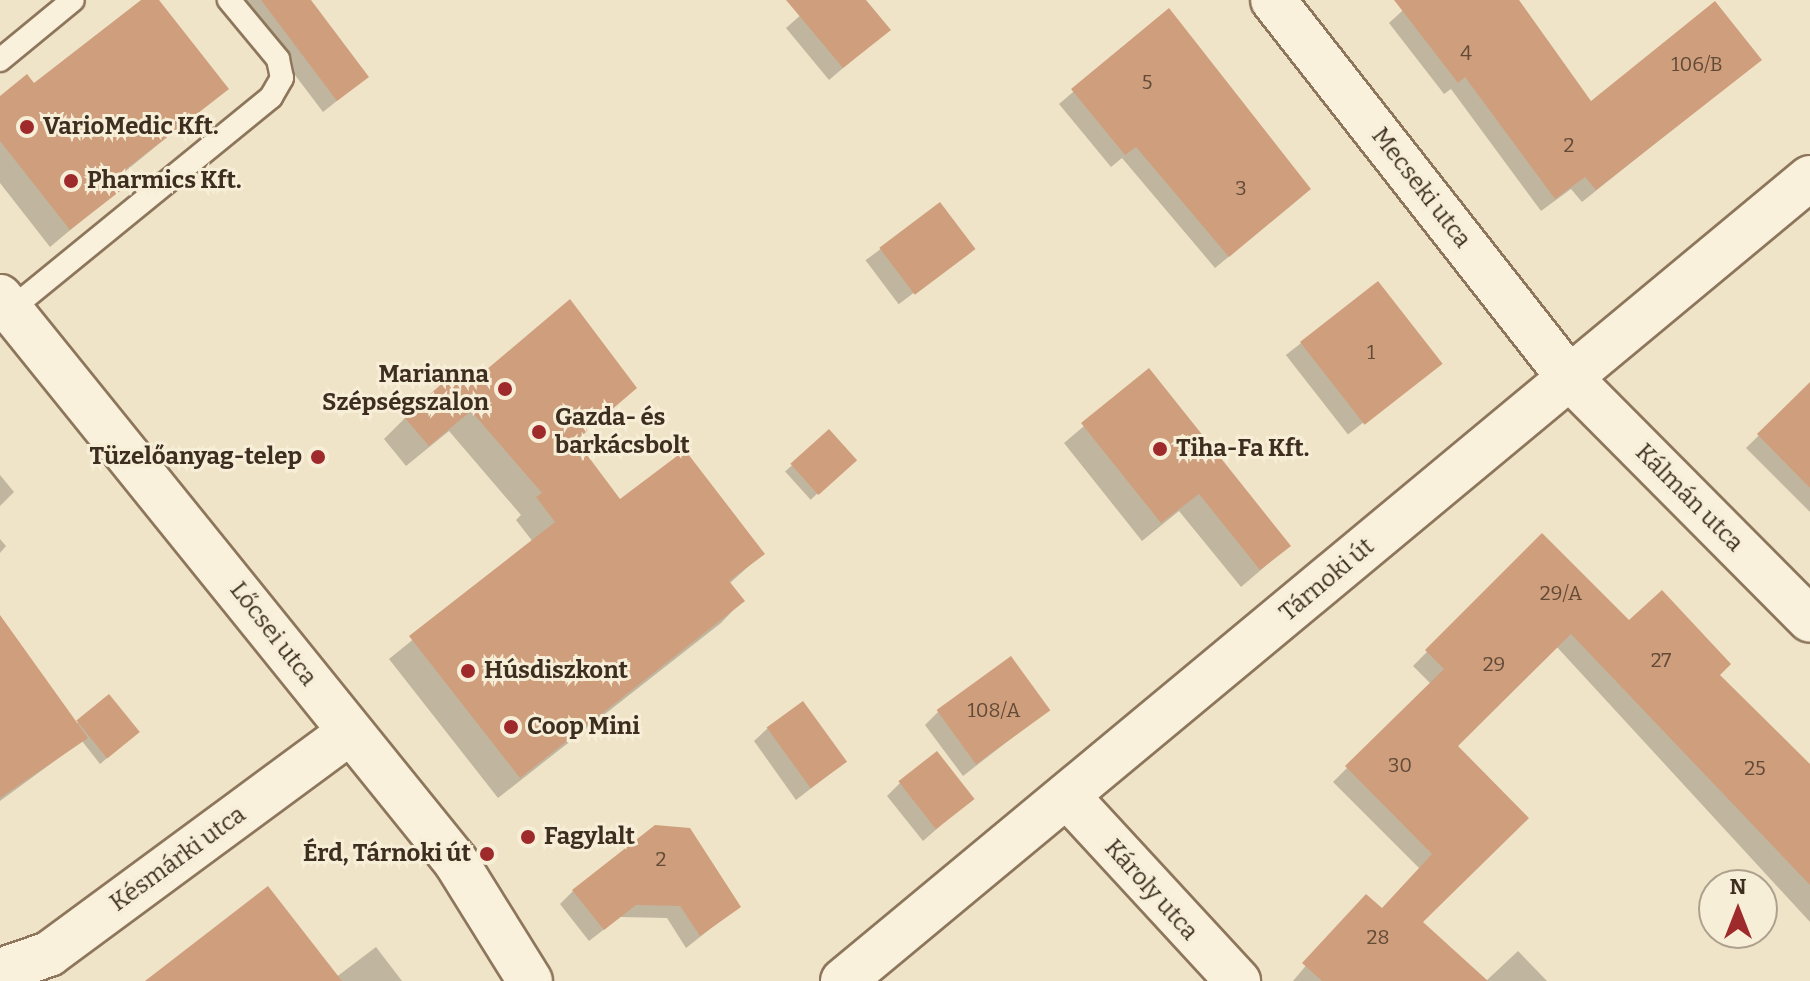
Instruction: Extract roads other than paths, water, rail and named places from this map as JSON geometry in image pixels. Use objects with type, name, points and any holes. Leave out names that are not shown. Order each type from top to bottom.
[{"type":"street","name":"Mecseki utca","points":[[1273,0],[1569,377]]},
{"type":"street","name":"Tárnoki út","points":[[843,981],[1810,178]]},
{"type":"street","name":"Lőcsei utca","points":[[5,304],[456,862],[530,981]]},
{"type":"street","name":"Kálmán utca","points":[[1569,377],[1810,620]]},
{"type":"street","name":"Késmárki utca","points":[[0,971],[49,954],[349,733]]},
{"type":"street","name":"Károly utca","points":[[1068,797],[1238,981]]},
{"type":"lane","points":[[0,60],[73,0]]},
{"type":"lane","points":[[5,304],[271,97],[282,78],[278,59],[229,0]]},
{"type":"place","name":"VarioMedic Kft.","points":[[27,127]]},
{"type":"place","name":"Pharmics Kft.","points":[[71,181]]},
{"type":"place","name":"Marianna Szépségszalon","points":[[505,389]]},
{"type":"place","name":"Gazda- és barkácsbolt","points":[[539,432]]},
{"type":"place","name":"Tiha-Fa Kft.","points":[[1160,449]]},
{"type":"place","name":"Tüzelőanyag-telep","points":[[318,457]]},
{"type":"place","name":"Húsdiszkont","points":[[468,671]]},
{"type":"place","name":"Coop Mini","points":[[511,727]]},
{"type":"place","name":"Fagylalt","points":[[528,837]]},
{"type":"place","name":"Érd, Tárnoki út","points":[[487,854]]}]
